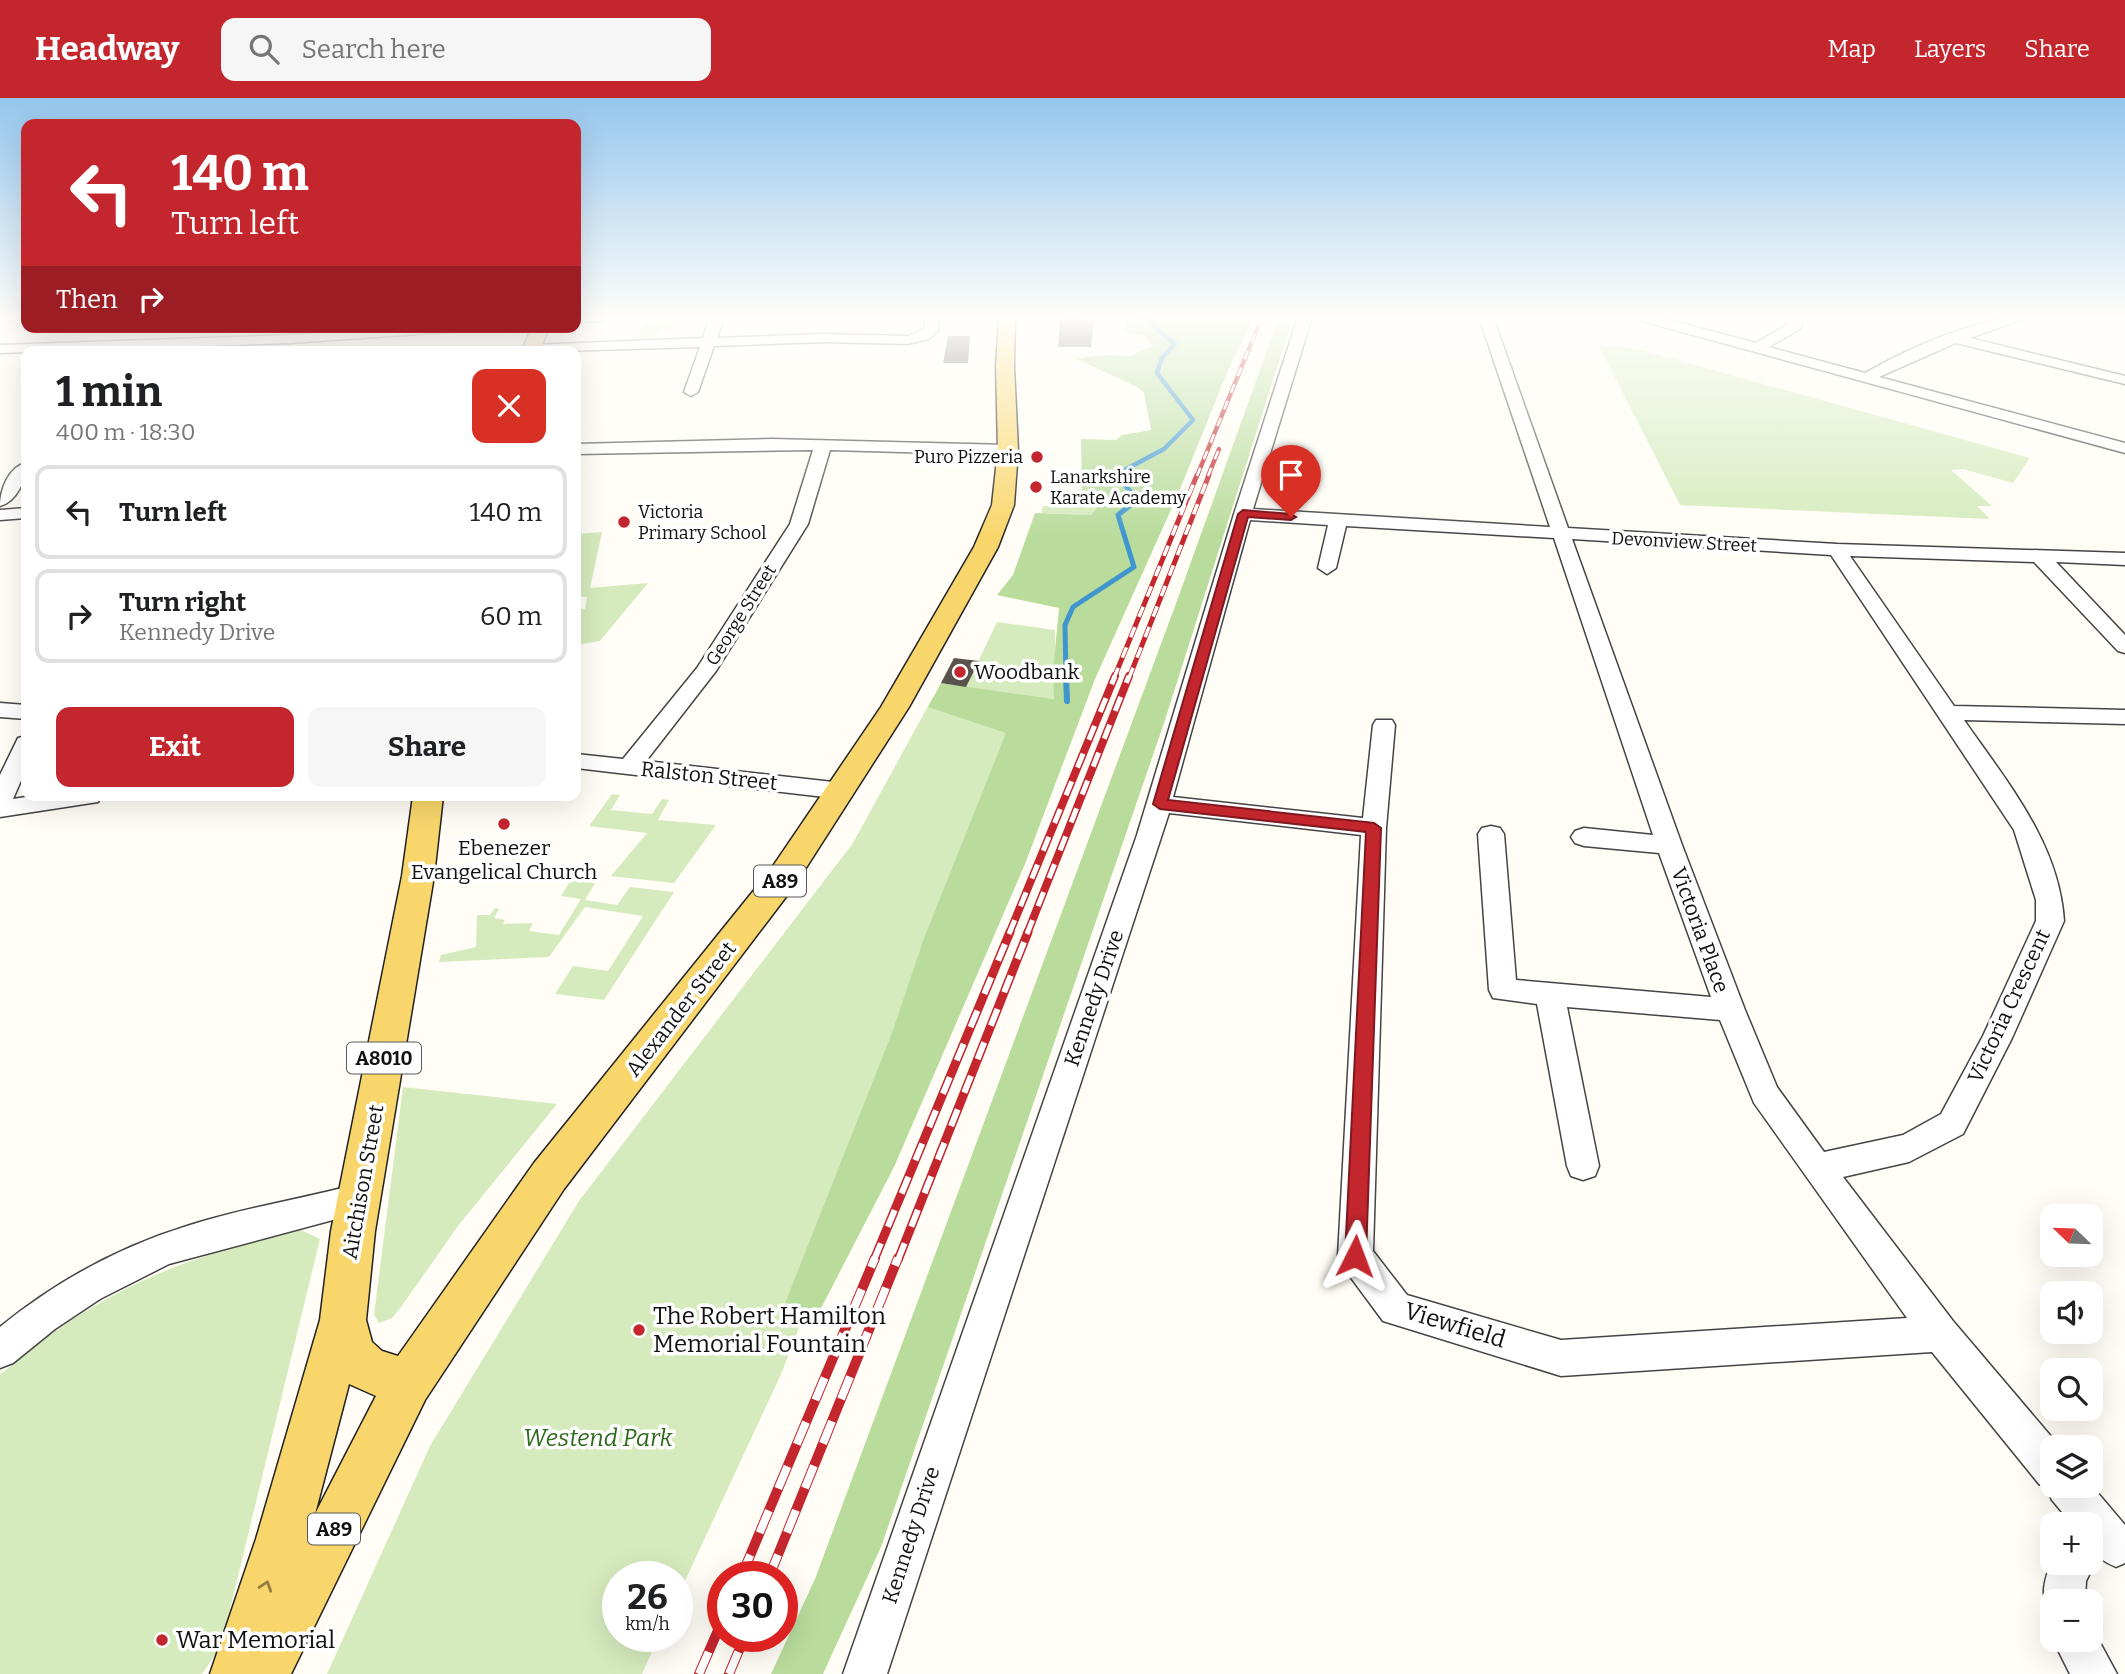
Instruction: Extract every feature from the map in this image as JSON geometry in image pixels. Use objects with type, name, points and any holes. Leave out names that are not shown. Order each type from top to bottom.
[{"type":"main road","name":"Alexander Street","points":[[261,1674],[408,1383],[549,1176],[750,921],[842,791],[916,672],[986,547],[1003,505],[1008,450],[1006,391]]},
{"type":"main road","name":"Aitchison Street","points":[[238,1674],[282,1539],[343,1320],[358,1199],[418,880],[427,801]]},
{"type":"main road","name":"Aitchison Street","points":[[343,1320],[349,1351],[357,1364],[408,1383]]},
{"type":"street","name":"Kennedy Drive","points":[[865,1674],[1160,804],[1243,514],[1282,391]]},
{"type":"street","name":"Victoria Place","points":[[1511,391],[1669,845],[1730,1010],[1765,1094],[1940,1334],[2040,1453]]},
{"type":"street","points":[[1912,391],[2125,448]]},
{"type":"street","points":[[581,449],[698,444],[1008,450]]},
{"type":"street","name":"George Street","points":[[629,767],[705,671],[799,524],[824,445]]},
{"type":"street","points":[[0,500],[21,474]]},
{"type":"street","points":[[0,515],[21,513]]},
{"type":"street","name":"Devonview Street","points":[[1243,514],[1837,550],[2125,559]]},
{"type":"street","points":[[1327,568],[1338,520]]},
{"type":"street","name":"Victoria Crescent","points":[[1817,1168],[1909,1148],[1952,1124],[1997,1038],[2050,921],[2049,900],[2026,829],[1837,550]]},
{"type":"street","points":[[2039,557],[2125,648]]},
{"type":"street","points":[[0,710],[21,712]]},
{"type":"street","points":[[1949,713],[2125,717]]},
{"type":"street","name":"Viewfield","points":[[1384,725],[1374,828],[1355,1256],[1396,1309],[1561,1358],[1940,1334]]},
{"type":"street","points":[[0,801],[21,754]]},
{"type":"street","name":"Ralston Street","points":[[581,762],[842,791]]},
{"type":"street","points":[[0,809],[55,801]]},
{"type":"street","points":[[1160,804],[1374,828]]},
{"type":"street","points":[[1491,834],[1503,990],[1730,1010]]},
{"type":"street","points":[[1584,837],[1669,845]]},
{"type":"street","points":[[1550,996],[1583,1166]]},
{"type":"street","points":[[4,1336],[99,1280],[185,1243],[358,1199]]},
{"type":"street","points":[[2075,1498],[2111,1548]]},
{"type":"street","points":[[2082,1652],[2095,1674]]},
{"type":"green space","points":[[1141,391],[1220,391],[1178,494],[1095,679],[1025,864],[894,1167],[816,1318],[782,1311],[892,1033],[923,941],[1006,733],[928,707],[941,683],[1054,699],[1053,671],[1059,608],[997,595],[1013,575],[1035,513],[1091,515],[1105,497],[1090,496],[1090,491],[1082,491],[1081,439],[1116,440],[1122,435],[1151,430],[1144,393]]},
{"type":"green space","points":[[1253,391],[1270,391],[1164,723],[881,1547],[823,1674],[771,1674],[781,1652],[798,1652],[798,1616],[815,1579]]},
{"type":"green space","points":[[1622,391],[1787,391],[2030,458],[2013,483],[1963,469],[1951,470],[1992,506],[1977,506],[1990,519],[1680,505]]},
{"type":"green space","points":[[1053,496],[1106,496],[1091,515],[1041,513],[1043,506],[1050,506]]},
{"type":"green space","points":[[602,532],[590,588],[648,583],[600,641],[581,644],[581,609],[585,609],[587,597],[581,597],[581,534]]},
{"type":"green space","points":[[997,622],[1055,630],[1055,699],[966,687]]},
{"type":"green space","name":"Westend Park","points":[[933,697],[1028,727],[782,1372],[693,1564],[693,1561],[602,1561],[602,1652],[652,1652],[642,1674],[327,1674],[430,1446],[579,1201],[853,843]]},
{"type":"green space","points":[[612,794],[620,795],[611,810],[652,814],[662,799],[669,800],[658,820],[716,825],[674,883],[611,876],[647,833],[589,826]]},
{"type":"green space","points":[[571,880],[595,883],[585,900],[617,905],[630,887],[674,892],[604,1000],[555,994],[573,966],[608,971],[643,916],[585,907],[549,957],[439,962],[441,955],[476,947],[477,915],[490,915],[495,908],[499,909],[494,918],[505,920],[503,924],[533,923],[529,931],[559,935],[581,899],[561,896]]},
{"type":"green space","points":[[403,1087],[557,1104],[458,1226],[401,1307],[392,1318],[379,1323],[374,1315]]},
{"type":"green space","points":[[297,1228],[320,1239],[221,1646],[202,1674],[0,1674],[0,1375],[72,1320],[132,1286],[188,1262]]},
{"type":"building","name":"Woodbank","points":[[954,658],[979,661],[966,687],[941,683]]},
{"type":"waterway","points":[[1119,476],[1117,474],[1164,449],[1193,420],[1170,391]]},
{"type":"waterway","points":[[1066,678],[1065,625],[1073,607],[1134,567],[1118,515],[1137,500],[1117,475]]},
{"type":"waterway","points":[[1066,676],[1067,701]]},
{"type":"railway","points":[[1197,476],[1232,391]]},
{"type":"railway","points":[[1208,476],[1219,449]]},
{"type":"railway","points":[[1114,678],[1197,475]]},
{"type":"railway","points":[[1129,678],[1209,475]]},
{"type":"railway","points":[[1009,934],[1115,676]]},
{"type":"railway","points":[[1027,934],[1129,676]]},
{"type":"railway","points":[[874,1260],[1010,932]]},
{"type":"railway","points":[[898,1260],[1028,932]]},
{"type":"railway","points":[[748,1561],[875,1258]]},
{"type":"railway","points":[[775,1561],[898,1258]]},
{"type":"railway","points":[[699,1674],[709,1652]]},
{"type":"railway","points":[[729,1674],[738,1652]]},
{"type":"place","name":"Puro Pizzeria","points":[[1037,457]]},
{"type":"place","name":"Lanarkshire Karate Academy","points":[[1036,487]]},
{"type":"place","name":"Victoria Primary School","points":[[624,522]]},
{"type":"place","name":"Woodbank","points":[[960,672]]},
{"type":"place","name":"Ebenezer Evangelical Church","points":[[504,824]]},
{"type":"place","name":"The Robert Hamilton Memorial Fountain","points":[[639,1330]]},
{"type":"place","name":"War Memorial","points":[[162,1640]]},
{"type":"route","points":[[1291,517],[1243,514],[1160,804],[1374,828],[1355,1256]]}]
